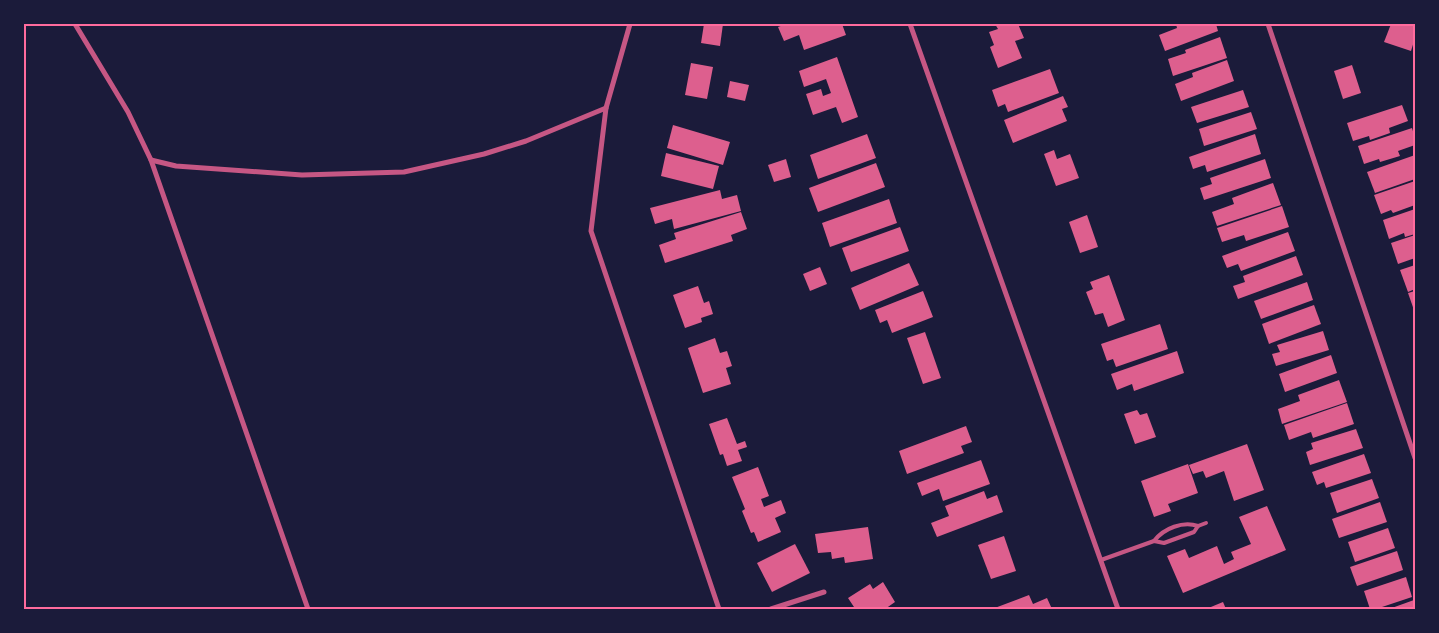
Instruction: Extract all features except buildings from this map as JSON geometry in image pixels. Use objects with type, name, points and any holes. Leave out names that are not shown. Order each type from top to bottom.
[{"type":"street","points":[[75,24],[128,112],[151,160],[308,609]]},
{"type":"street","points":[[630,24],[606,108],[591,231],[719,609]]},
{"type":"street","points":[[910,24],[1118,609]]},
{"type":"street","points":[[1268,24],[1415,458]]},
{"type":"street","points":[[151,160],[176,166],[302,175],[404,172],[484,154],[518,144],[606,108]]},
{"type":"street","points":[[772,609],[824,592]]},
{"type":"lane","points":[[1154,541],[1160,533],[1188,522],[1198,526]]},
{"type":"lane","points":[[1101,560],[1154,541],[1164,543],[1194,532],[1198,526],[1206,523]]}]
